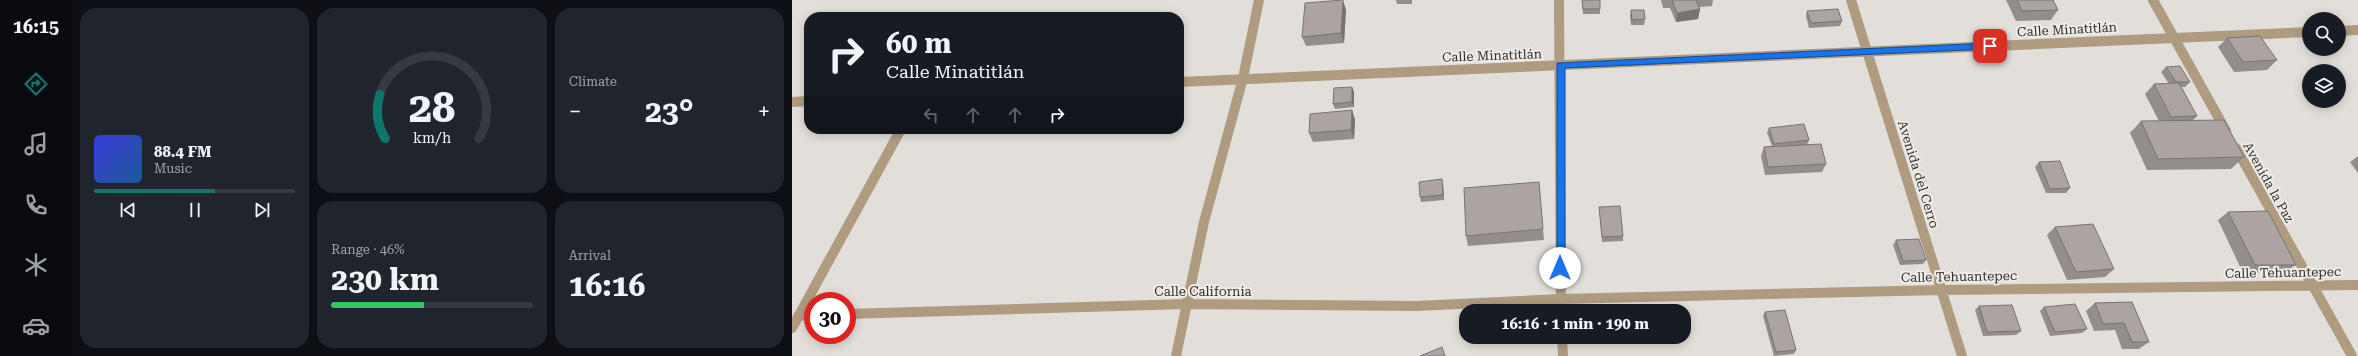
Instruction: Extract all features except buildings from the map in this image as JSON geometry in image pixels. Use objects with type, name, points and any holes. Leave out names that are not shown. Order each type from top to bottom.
[{"type":"street","points":[[1176,356],[1204,222],[1243,78],[1259,0]]},
{"type":"street","points":[[1559,0],[1560,304]]},
{"type":"street","name":"Avenida del Cerro","points":[[1851,0],[1962,356]]},
{"type":"street","name":"Avenida la Paz","points":[[2153,0],[2352,356]]},
{"type":"street","points":[[2346,31],[2358,30]]},
{"type":"street","name":"Calle Minatitlán","points":[[1184,82],[2302,32]]},
{"type":"street","points":[[792,102],[804,102]]},
{"type":"street","points":[[792,328],[898,134]]},
{"type":"street","name":"Calle Tehuantepec","points":[[1560,299],[1941,290],[2358,285]]},
{"type":"street","name":"Calle California","points":[[856,314],[1187,304],[1418,306],[1560,299]]},
{"type":"street","points":[[798,316],[804,316]]},
{"type":"street","points":[[1562,344],[1563,356]]},
{"type":"route","points":[[1560,268],[1560,66],[1990,46]]}]
